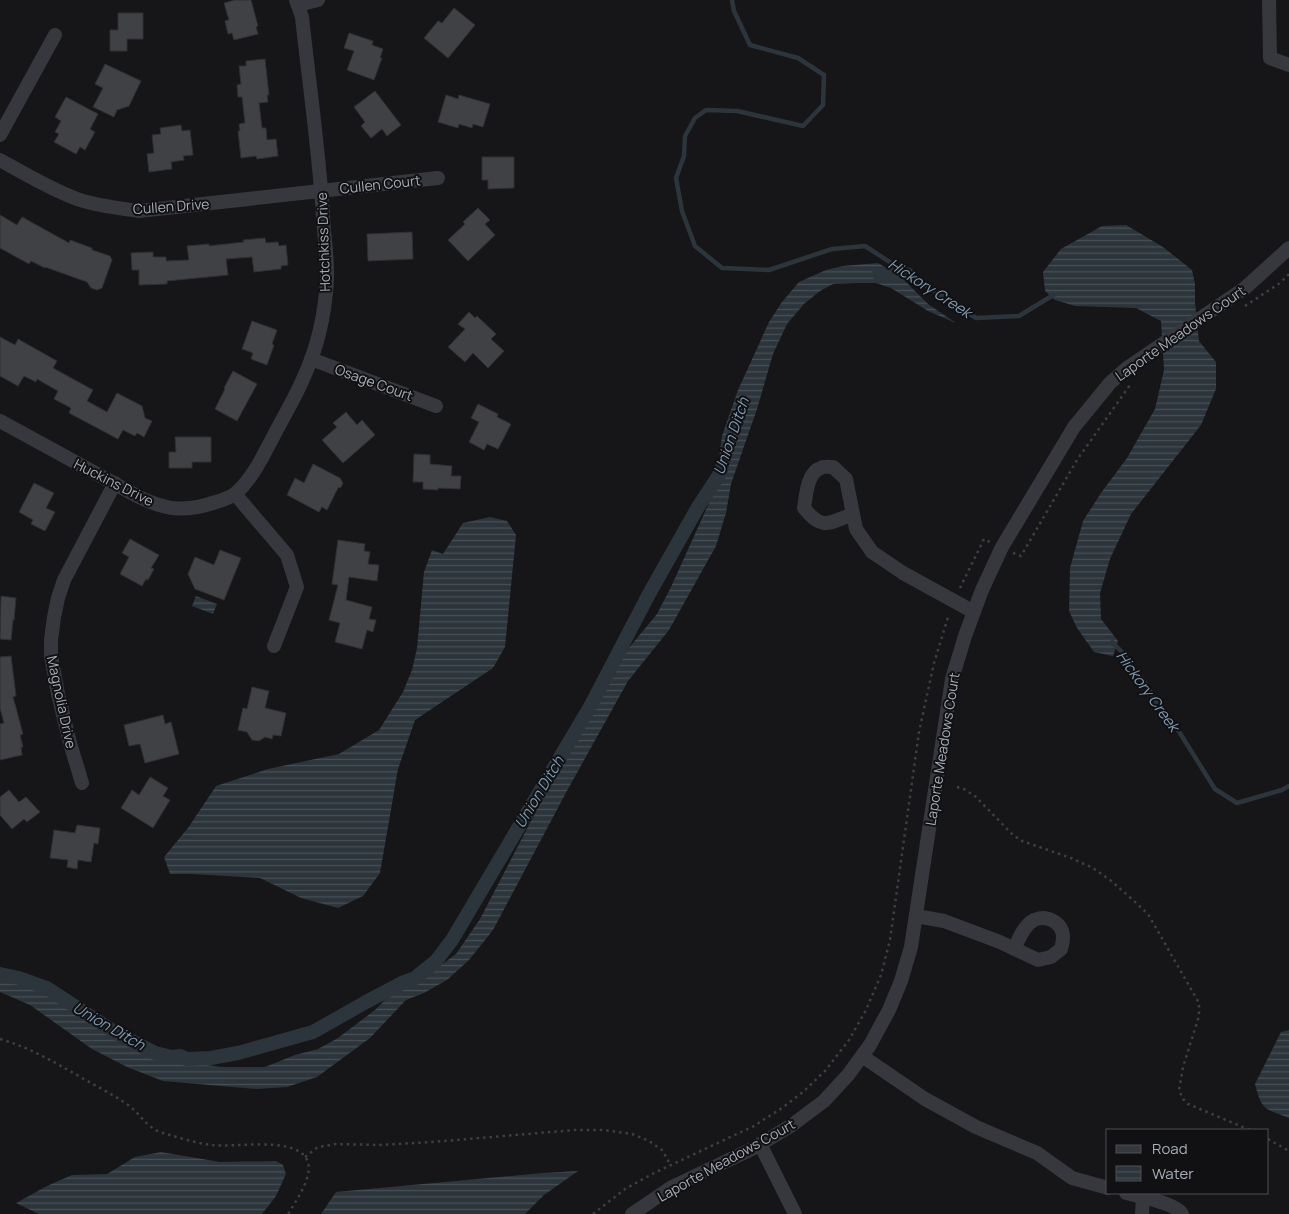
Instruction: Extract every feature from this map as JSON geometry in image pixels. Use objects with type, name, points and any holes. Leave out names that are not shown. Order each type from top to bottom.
[{"type":"street","points":[[297,2],[318,0]]},
{"type":"street","points":[[1269,0],[1270,58],[1289,65]]},
{"type":"street","name":"Hotchkiss Drive","points":[[235,494],[245,484],[263,455],[295,395],[311,359],[325,304],[327,278],[321,190],[302,17],[297,2]]},
{"type":"street","points":[[0,135],[55,35]]},
{"type":"street","name":"Cullen Drive","points":[[0,160],[53,189],[78,199],[139,211],[321,190]]},
{"type":"street","name":"Cullen Court","points":[[321,190],[438,178]]},
{"type":"street","name":"Laporte Meadows Court","points":[[632,1214],[672,1187],[760,1144],[792,1125],[824,1101],[848,1075],[870,1045],[889,1010],[901,981],[911,947],[952,679],[982,590],[1002,548],[1074,427],[1110,383],[1130,374],[1245,288],[1289,248]]},
{"type":"street","name":"Osage Court","points":[[311,359],[436,406]]},
{"type":"street","name":"Huckins Drive","points":[[0,421],[150,503],[170,508],[189,509],[235,494]]},
{"type":"street","name":"Magnolia Drive","points":[[82,782],[70,743],[51,656],[54,617],[64,580],[115,483]]},
{"type":"street","points":[[235,494],[288,555],[297,586],[274,646]]},
{"type":"street","points":[[853,514],[856,529],[872,552],[903,573],[974,612]]},
{"type":"street","points":[[916,916],[944,921],[1014,949]]},
{"type":"street","points":[[862,1056],[925,1098],[976,1127],[1037,1153],[1072,1178],[1106,1187]]},
{"type":"street","points":[[760,1144],[795,1214]]},
{"type":"street","points":[[1129,1194],[1164,1203],[1180,1210],[1182,1214]]},
{"type":"street","points":[[1142,1214],[1143,1198]]},
{"type":"path","points":[[1242,307],[1280,283],[1289,274]]},
{"type":"path","points":[[594,1214],[625,1189],[754,1126],[782,1108],[803,1092],[825,1070],[849,1040],[866,1010],[881,975],[890,940],[919,732],[934,663],[954,602],[984,539],[1021,556],[1077,460],[1120,397],[1130,374]]},
{"type":"path","points":[[957,786],[976,796],[1017,838],[1093,868],[1110,880],[1148,914],[1199,1002],[1199,1016],[1183,1067],[1179,1090],[1188,1104],[1248,1129]]},
{"type":"path","points":[[0,1039],[40,1054],[117,1098],[137,1111],[156,1130],[212,1145],[262,1144],[295,1150],[305,1157],[308,1163],[307,1178],[288,1214]]},
{"type":"path","points":[[305,1157],[318,1147],[336,1144],[379,1145],[575,1130],[604,1130],[632,1134],[649,1141],[662,1150],[670,1166]]},
{"type":"path","points":[[1269,1140],[1289,1151]]},
{"type":"water","points":[[1126,225],[1163,247],[1192,270],[1195,284],[1199,341],[1216,362],[1216,389],[1201,425],[1131,514],[1110,559],[1100,593],[1101,619],[1118,641],[1113,656],[1094,652],[1077,628],[1069,611],[1070,568],[1083,521],[1127,458],[1155,409],[1164,370],[1161,321],[1136,308],[1075,306],[1055,300],[1045,291],[1043,272],[1061,249],[1102,226]]},
{"type":"water","points":[[878,263],[906,282],[928,304],[956,323],[928,311],[891,288],[876,283],[856,283],[833,284],[820,291],[804,304],[787,324],[773,354],[757,409],[731,484],[726,513],[716,546],[669,630],[628,681],[493,930],[469,960],[447,980],[424,993],[406,1000],[370,1038],[317,1077],[287,1087],[257,1089],[163,1081],[127,1067],[92,1049],[30,1005],[0,992],[0,976],[33,985],[60,1000],[115,1037],[168,1060],[221,1067],[265,1067],[295,1055],[318,1049],[338,1038],[375,1010],[408,977],[425,972],[444,963],[456,954],[480,919],[580,727],[628,649],[657,614],[671,587],[709,503],[717,473],[722,436],[738,390],[769,322],[782,302],[799,282],[826,270],[843,266]]},
{"type":"water","points":[[490,517],[507,521],[516,535],[505,647],[493,668],[415,720],[398,769],[380,873],[363,896],[338,908],[301,898],[260,878],[170,874],[164,857],[188,828],[216,786],[268,769],[339,754],[379,730],[403,692],[412,670],[417,648],[424,572],[432,550],[443,554],[463,523]]},
{"type":"water","points":[[196,596],[217,604],[213,614],[192,606]]},
{"type":"water","points":[[1289,1030],[1289,1118],[1269,1110],[1262,1104],[1255,1084],[1281,1032]]},
{"type":"water","points":[[161,1152],[220,1162],[276,1161],[283,1165],[286,1174],[276,1196],[262,1214],[39,1214],[16,1203],[72,1175],[107,1174],[135,1157]]},
{"type":"water","points":[[578,1171],[544,1195],[525,1214],[321,1214],[336,1192]]},
{"type":"building","points":[[235,0],[251,0],[258,26],[256,27],[258,34],[234,40],[232,33],[228,34],[225,21],[229,20],[224,3]]},
{"type":"building","points":[[454,8],[475,25],[448,58],[424,38],[438,21],[442,23]]},
{"type":"building","points":[[118,13],[143,13],[143,39],[127,39],[127,51],[110,51],[110,30],[118,30]]},
{"type":"building","points":[[349,33],[373,41],[372,45],[383,49],[380,58],[382,58],[374,80],[347,70],[354,51],[344,48]]},
{"type":"building","points":[[265,59],[269,95],[267,95],[268,102],[259,103],[262,128],[266,128],[267,140],[276,139],[278,156],[257,159],[256,156],[241,158],[238,131],[240,131],[239,124],[245,123],[242,97],[238,97],[237,85],[241,84],[239,66],[246,66],[246,61]]},
{"type":"building","points":[[105,64],[141,81],[129,106],[117,110],[114,117],[93,107],[103,88],[95,84]]},
{"type":"building","points":[[375,91],[401,125],[387,136],[382,129],[371,138],[361,126],[365,122],[354,107]]},
{"type":"building","points":[[446,95],[458,99],[459,95],[490,104],[483,127],[473,124],[472,128],[459,124],[458,128],[438,122]]},
{"type":"building","points":[[66,97],[98,114],[90,129],[95,132],[85,150],[80,147],[76,154],[54,142],[59,134],[55,132],[61,121],[55,117]]},
{"type":"building","points":[[181,125],[182,131],[190,130],[193,155],[183,156],[184,160],[171,162],[172,169],[149,172],[147,154],[154,153],[152,135],[161,134],[160,128]]},
{"type":"building","points":[[482,157],[514,157],[514,188],[488,189],[488,180],[482,180]]},
{"type":"building","points":[[478,208],[490,220],[485,224],[495,235],[468,261],[448,240]]},
{"type":"building","points":[[0,215],[17,225],[22,217],[69,243],[70,240],[110,256],[112,260],[102,288],[97,290],[91,288],[87,282],[45,268],[31,261],[29,264],[0,248]]},
{"type":"building","points":[[412,232],[413,259],[368,261],[367,234]]},
{"type":"building","points":[[265,238],[266,243],[278,242],[279,246],[286,245],[288,265],[281,266],[281,269],[254,272],[252,257],[226,259],[228,275],[167,281],[167,284],[139,285],[139,270],[132,270],[131,253],[153,252],[153,257],[166,257],[166,261],[189,260],[187,246],[209,244],[209,246]]},
{"type":"building","points":[[469,312],[475,318],[477,316],[496,334],[491,339],[504,351],[488,368],[473,353],[465,362],[448,347],[465,329],[458,324]]},
{"type":"building","points":[[252,321],[277,330],[267,365],[251,359],[253,353],[242,349]]},
{"type":"building","points":[[0,337],[15,345],[18,339],[57,361],[53,368],[93,390],[87,401],[107,412],[117,393],[142,406],[145,418],[152,421],[144,437],[137,433],[135,436],[123,430],[118,439],[69,413],[71,408],[54,399],[58,391],[37,379],[36,382],[24,376],[18,386],[0,376]]},
{"type":"building","points":[[233,371],[257,384],[237,421],[215,409]]},
{"type":"building","points":[[478,404],[498,414],[497,417],[511,424],[498,449],[487,444],[484,450],[469,442],[479,422],[471,418]]},
{"type":"building","points":[[346,412],[357,425],[362,420],[375,435],[343,463],[322,440],[337,427],[333,423]]},
{"type":"building","points":[[175,437],[211,437],[211,462],[192,462],[192,468],[169,468],[169,452],[176,452]]},
{"type":"building","points":[[414,454],[430,455],[430,464],[452,466],[451,476],[461,476],[460,489],[423,489],[423,482],[413,482]]},
{"type":"building","points":[[313,464],[340,478],[343,483],[338,488],[327,510],[322,507],[319,512],[287,495],[295,478],[304,483]]},
{"type":"building","points":[[34,483],[54,493],[46,508],[55,512],[45,531],[31,524],[33,520],[19,512]]},
{"type":"building","points":[[130,539],[159,555],[151,568],[154,569],[148,580],[146,579],[142,586],[120,574],[129,557],[122,553]]},
{"type":"building","points":[[338,540],[365,544],[364,551],[370,552],[368,564],[379,565],[377,581],[349,577],[346,600],[372,607],[369,619],[376,620],[373,632],[367,630],[362,649],[335,642],[340,623],[329,620],[338,585],[332,584]]},
{"type":"building","points":[[220,550],[241,558],[224,600],[195,589],[188,574],[195,557],[214,565]]},
{"type":"building","points":[[1,596],[16,598],[11,640],[0,639]]},
{"type":"building","points":[[11,656],[16,696],[13,697],[23,734],[20,735],[23,747],[21,747],[22,755],[0,760],[0,724],[4,723],[0,708],[0,657]]},
{"type":"building","points":[[252,687],[269,691],[265,708],[286,713],[281,736],[273,735],[272,739],[265,737],[259,741],[252,740],[247,732],[238,730],[243,708],[247,709]]},
{"type":"building","points":[[163,715],[165,724],[171,722],[179,754],[145,763],[140,744],[129,746],[124,725]]},
{"type":"building","points":[[150,777],[168,788],[163,796],[170,800],[153,828],[121,808],[132,790],[139,795]]},
{"type":"building","points":[[9,790],[19,802],[26,797],[40,812],[27,822],[24,819],[12,829],[0,815],[0,797]]},
{"type":"building","points":[[77,825],[100,828],[98,844],[94,843],[91,862],[78,860],[77,869],[67,867],[68,860],[50,858],[54,830],[75,833]]},
{"type":"waterway","name":"Hickory Creek","points":[[732,0],[734,11],[750,45],[798,58],[824,75],[823,105],[803,126],[737,111],[706,110],[695,118],[685,136],[684,156],[676,178],[682,211],[695,246],[722,268],[769,270],[832,249],[865,246],[976,318],[1019,316],[1055,294]]},
{"type":"waterway","name":"Union Ditch","points":[[879,274],[907,274]]},
{"type":"waterway","name":"Union Ditch","points":[[0,974],[19,978],[47,988],[116,1033],[155,1053],[172,1057],[180,1056],[187,1059],[211,1058],[238,1053],[313,1032],[366,1002],[415,978],[436,961],[452,940],[591,705],[649,594],[722,467]]},
{"type":"waterway","name":"Hickory Creek","points":[[1112,642],[1125,655],[1146,684],[1159,707],[1178,730],[1215,789],[1237,803],[1282,790],[1289,786]]}]
